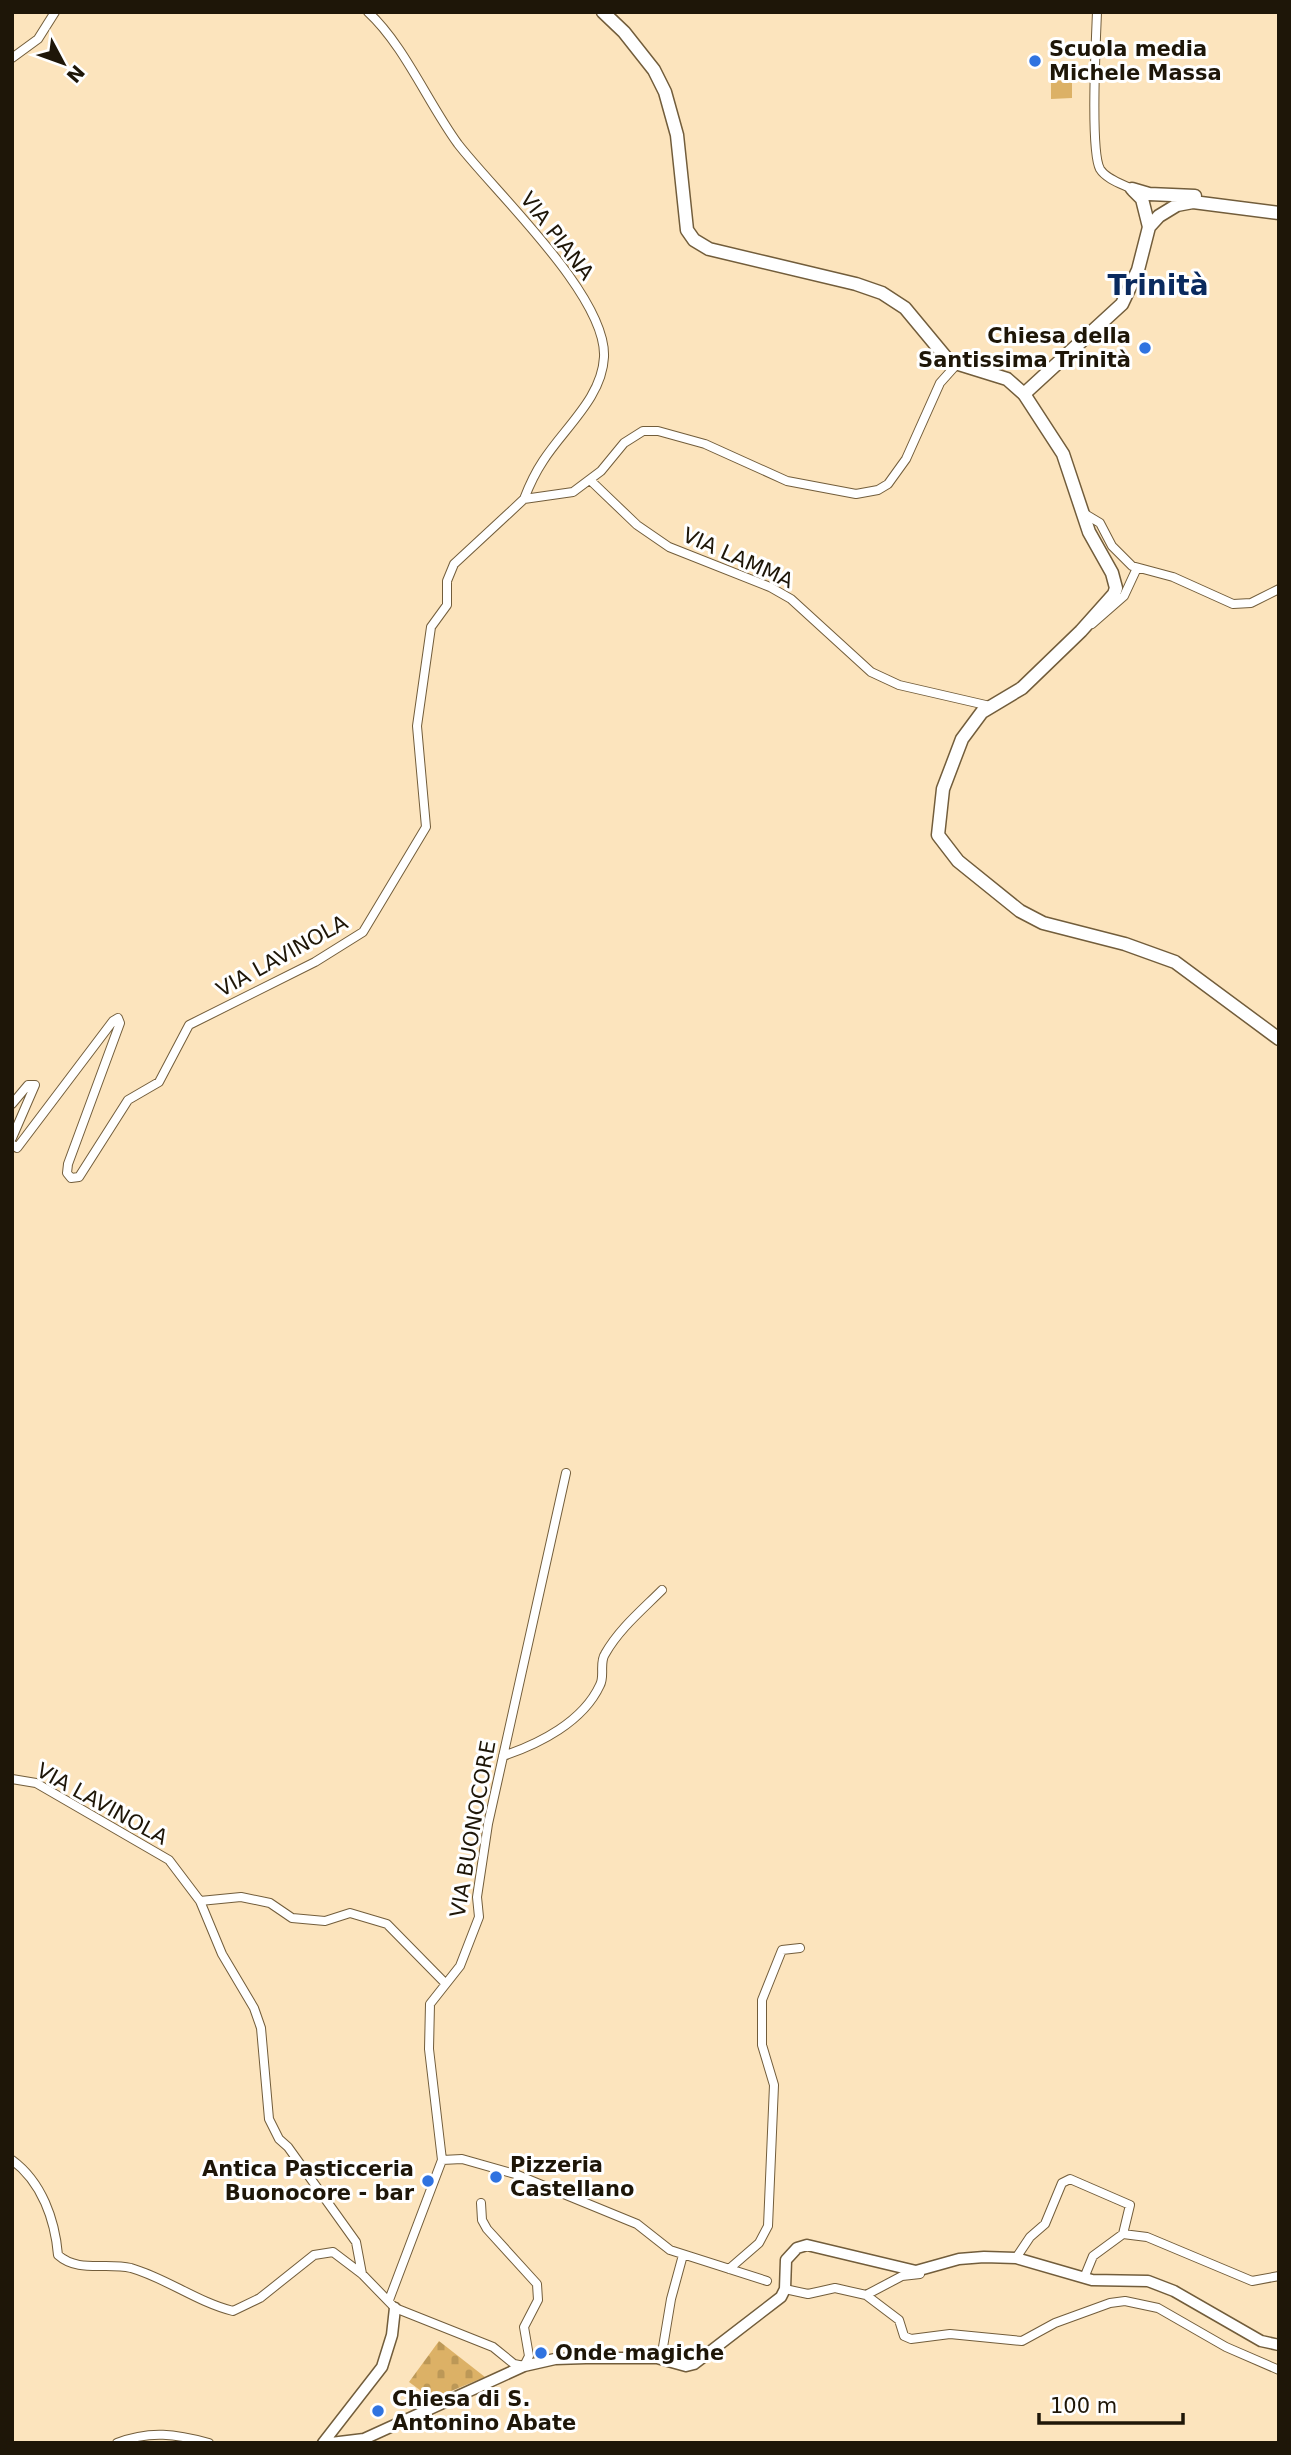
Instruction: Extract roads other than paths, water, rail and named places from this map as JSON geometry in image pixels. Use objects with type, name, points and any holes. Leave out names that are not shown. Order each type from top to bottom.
[{"type":"main road","points":[[603,12],[624,32],[654,70],[665,92],[677,135],[685,222],[694,240],[709,249],[856,284],[882,293],[905,308],[942,354],[957,364],[1007,379],[1024,394],[1063,454],[1089,532],[1112,573],[1116,588],[1085,626],[1022,688],[1006,700],[990,706],[962,739],[943,789],[938,835],[958,861],[1020,911],[1043,923],[1125,944],[1175,962],[1279,1039]]},
{"type":"main road","points":[[1132,189],[1149,194],[1207,197],[1279,214]]},
{"type":"main road","points":[[1132,189],[1142,199],[1149,227]]},
{"type":"main road","points":[[1149,194],[1159,216]]},
{"type":"main road","points":[[1024,394],[1122,304],[1138,270],[1149,227],[1159,216],[1185,203],[1232,205]]},
{"type":"street","points":[[12,58],[38,39],[55,12]]},
{"type":"street","name":"VIA PIANA","points":[[368,12],[390,37],[458,143],[575,285],[600,329],[604,356],[589,401],[542,462],[524,499]]},
{"type":"street","points":[[1097,12],[1095,117],[1098,162],[1106,175],[1132,189]]},
{"type":"street","points":[[524,499],[573,492],[590,480],[634,436],[643,431],[658,431],[716,448],[787,481],[856,494],[878,490],[888,484],[906,459],[940,383],[957,364]]},
{"type":"street","name":"VIA LAMMA","points":[[590,480],[637,524],[669,547],[770,587],[791,599],[872,672],[899,685],[990,706]]},
{"type":"street","name":"VIA LAVINOLA","points":[[12,1144],[17,1148],[113,1021],[118,1018],[120,1023],[68,1164],[67,1173],[71,1178],[79,1177],[128,1100],[159,1082],[189,1025],[315,962],[363,932],[426,827],[417,726],[431,627],[447,604],[447,581],[454,564],[524,499]]},
{"type":"street","points":[[1085,514],[1100,523],[1118,553],[1137,568],[1173,577],[1233,604],[1251,603],[1279,589]]},
{"type":"street","points":[[1085,626],[1097,622],[1120,600],[1137,568]]},
{"type":"street","points":[[12,1104],[28,1085],[35,1085],[12,1138]]},
{"type":"street","name":"VIA BUONOCORE","points":[[392,2304],[442,2160],[428,2021],[430,2004],[460,1966],[479,1917],[477,1897],[488,1824],[566,1473]]},
{"type":"street","points":[[503,1756],[535,1745],[579,1714],[601,1684],[602,1658],[616,1636],[662,1590]]},
{"type":"street","name":"VIA LAVINOLA","points":[[12,1779],[36,1783],[169,1860],[200,1901],[216,1942],[254,2008],[261,2028],[269,2119],[279,2139],[288,2147],[356,2242],[362,2274]]},
{"type":"street","points":[[200,1901],[241,1897],[270,1903],[292,1918],[325,1921],[351,1913],[387,1924],[445,1983]]},
{"type":"street","points":[[729,2269],[759,2243],[768,2226],[774,2085],[762,2045],[762,2000],[782,1950],[800,1948]]},
{"type":"street","points":[[442,2160],[462,2159],[515,2174],[637,2224],[670,2250],[766,2281]]},
{"type":"street","points":[[12,2160],[39,2192],[51,2212],[58,2255],[74,2266],[113,2264],[134,2269],[233,2311],[260,2298],[314,2255],[333,2252],[362,2274],[392,2304],[493,2347],[514,2364],[524,2366]]},
{"type":"street","points":[[1016,2258],[1030,2237],[1045,2224],[1062,2183],[1070,2179],[1130,2205],[1123,2234],[1093,2256],[1084,2277]]},
{"type":"street","points":[[481,2203],[482,2220],[486,2229],[537,2284],[538,2300],[524,2327],[529,2356],[524,2366]]},
{"type":"street","points":[[1123,2234],[1147,2238],[1252,2281],[1279,2276]]},
{"type":"street","points":[[331,2443],[356,2440],[524,2366],[555,2359],[662,2358],[686,2366],[700,2361],[774,2305],[785,2289],[786,2260],[797,2248],[807,2245],[916,2271],[959,2259],[1016,2258],[1084,2277],[1149,2281],[1174,2291],[1261,2341],[1279,2345]]},
{"type":"street","points":[[662,2358],[671,2299],[683,2255]]},
{"type":"street","points":[[866,2295],[902,2276],[919,2274],[959,2259]]},
{"type":"street","points":[[785,2289],[807,2294],[835,2288],[866,2295],[899,2320],[904,2336],[911,2339],[950,2334],[1022,2341],[1055,2323],[1110,2303],[1141,2303],[1158,2308],[1235,2352],[1279,2370]]},
{"type":"street","points":[[323,2443],[382,2367],[393,2335],[392,2304]]},
{"type":"street","points":[[337,2424],[341,2432],[356,2440]]},
{"type":"street","points":[[117,2443],[148,2433],[164,2433],[209,2443]]},
{"type":"place","name":"Scuola media Michele Massa","points":[[1035,61]]},
{"type":"place","name":"Chiesa della Santissima Trinità","points":[[1145,348]]},
{"type":"place","name":"Pizzeria Castellano","points":[[496,2177]]},
{"type":"place","name":"Antica Pasticceria Buonocore - bar","points":[[428,2181]]},
{"type":"place","name":"Onde magiche","points":[[541,2353]]},
{"type":"place","name":"Chiesa di S. Antonino Abate","points":[[378,2411]]},
{"type":"district","name":"Trinità","points":[[1158,285]]}]
